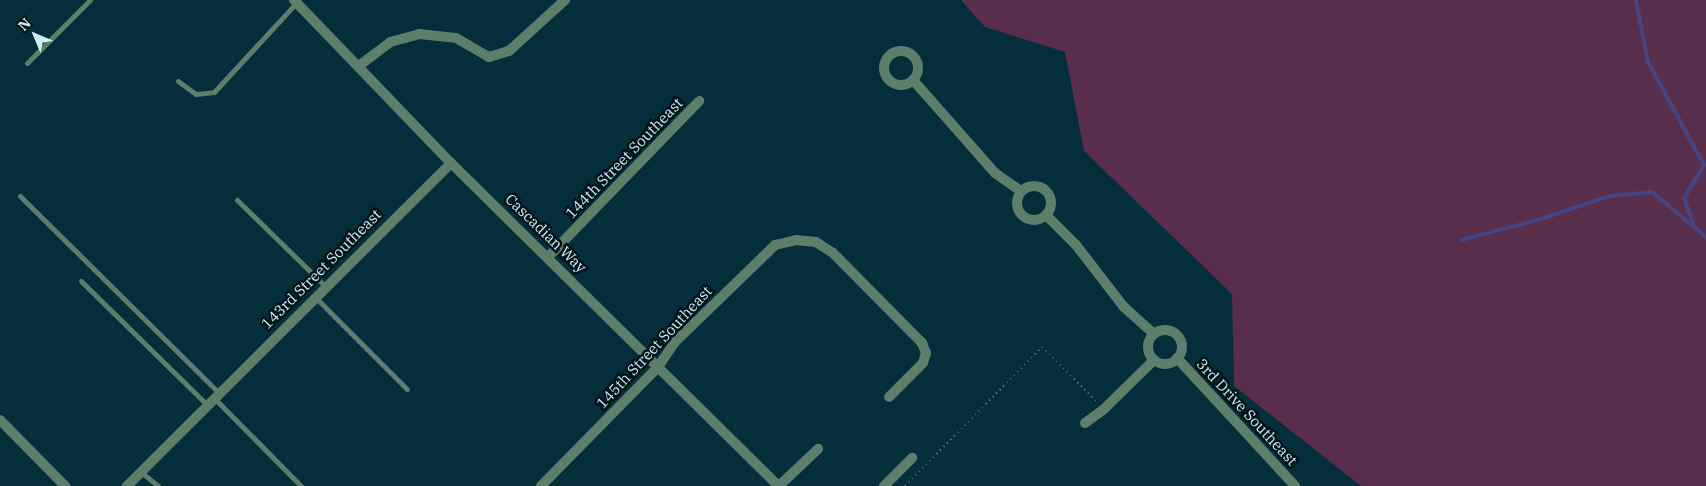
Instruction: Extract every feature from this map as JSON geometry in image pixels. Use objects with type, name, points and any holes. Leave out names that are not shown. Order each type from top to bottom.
[{"type":"street","points":[[360,65],[390,42],[419,34],[456,38],[489,57],[509,52],[565,0]]},
{"type":"street","name":"Cascadian Way","points":[[295,1],[360,65],[452,163],[548,256],[778,486]]},
{"type":"street","points":[[914,80],[995,173],[1021,191]]},
{"type":"street","name":"144th Street Southeast","points":[[548,256],[699,102]]},
{"type":"street","name":"143rd Street Southeast","points":[[127,486],[314,296],[452,163]]},
{"type":"street","points":[[1032,186],[1044,189],[1051,204],[1046,215],[1037,220],[1022,215],[1017,206],[1021,191],[1032,186]]},
{"type":"street","points":[[1046,215],[1076,245],[1124,306],[1153,333]]},
{"type":"street","name":"145th Street Southeast","points":[[541,486],[658,367],[674,343],[774,245],[796,240],[816,242],[833,253],[922,343],[926,353],[922,363],[889,397]]},
{"type":"street","points":[[1170,330],[1179,337],[1182,348],[1177,358],[1168,363],[1154,360],[1148,350],[1153,333],[1170,330]]},
{"type":"street","name":"3rd Drive Southeast","points":[[1177,358],[1295,486]]},
{"type":"street","points":[[1085,423],[1104,409],[1154,360]]},
{"type":"street","points":[[0,420],[64,486]]},
{"type":"street","points":[[778,486],[818,449]]},
{"type":"street","points":[[884,486],[912,458]]},
{"type":"lane","points":[[27,63],[90,0]]},
{"type":"lane","points":[[178,81],[196,94],[214,92],[295,1]]},
{"type":"lane","points":[[20,196],[213,398],[301,486]]},
{"type":"lane","points":[[237,200],[325,286]]},
{"type":"lane","points":[[81,281],[213,398]]},
{"type":"lane","points":[[314,296],[407,389]]},
{"type":"lane","points":[[141,472],[158,486]]},
{"type":"path","points":[[906,486],[1042,347],[1104,409]]},
{"type":"shaded area","points":[[961,0],[1706,0],[1706,486],[1361,486],[1234,386],[1232,294],[1084,151],[1065,52],[985,27]]},
{"type":"waterway","points":[[1636,0],[1648,62],[1704,165],[1684,198],[1695,228],[1706,237]]},
{"type":"waterway","points":[[1461,240],[1541,219],[1610,196],[1652,192],[1694,227]]}]
